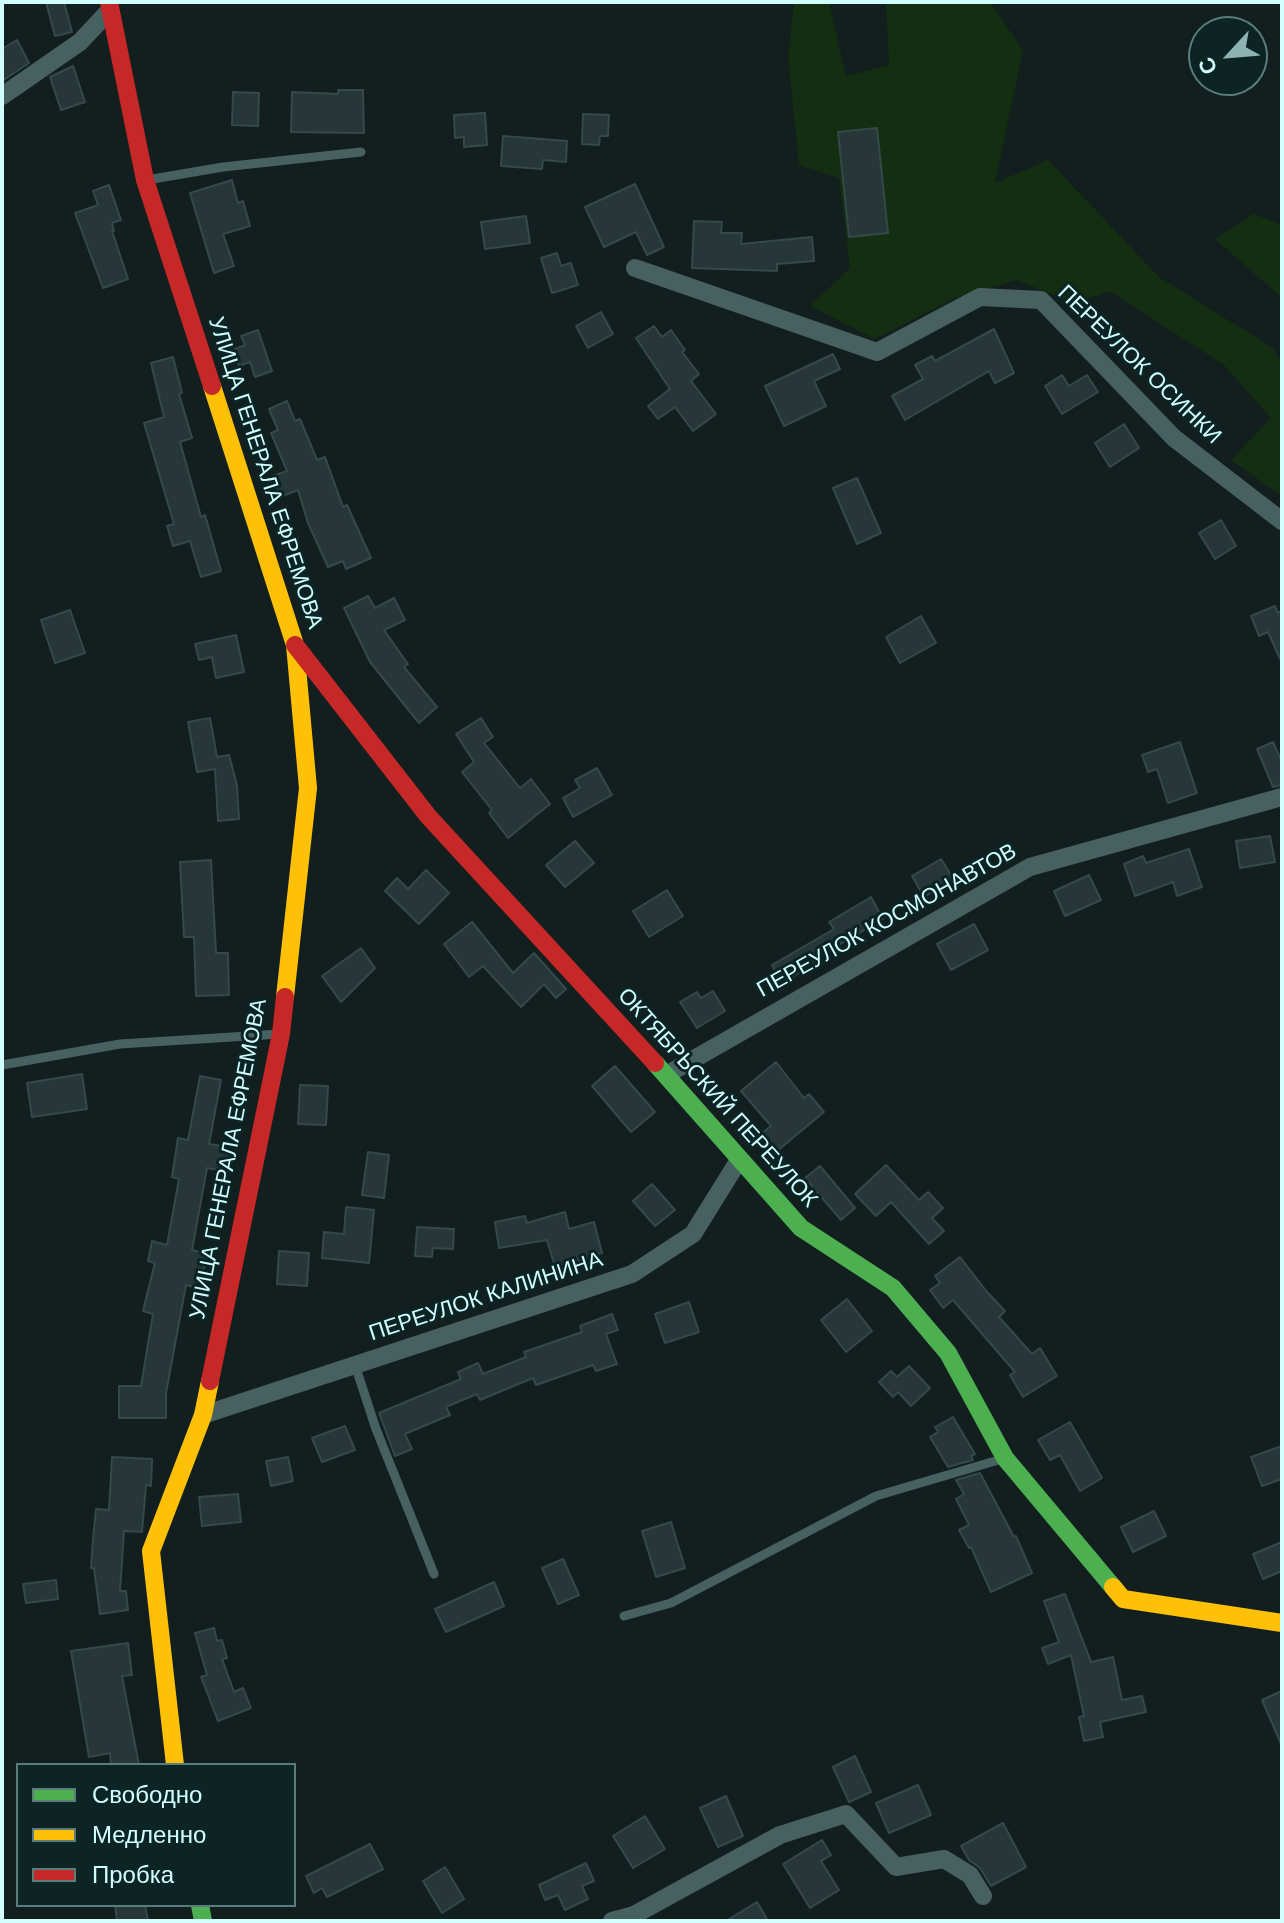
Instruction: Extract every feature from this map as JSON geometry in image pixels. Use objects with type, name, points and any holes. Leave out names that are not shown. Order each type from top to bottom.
[{"type":"street","points":[[2,96],[80,42],[109,6]]},
{"type":"street","name":"УЛИЦА ГЕНЕРАЛА ЕФРЕМОВА","points":[[109,6],[145,180],[295,645],[308,788],[281,1034],[203,1415],[151,1551],[175,1763]]},
{"type":"street","name":"ПЕРЕУЛОК ОСИНКИ","points":[[635,268],[877,352],[980,297],[1041,300],[1174,438],[1282,521]]},
{"type":"street","name":"ОКТЯБРЬСКИЙ ПЕРЕУЛОК","points":[[295,645],[428,816],[666,1075],[801,1228],[893,1288],[948,1353],[1005,1458],[1123,1599],[1282,1623]]},
{"type":"street","name":"ПЕРЕУЛОК КОСМОНАВТОВ","points":[[666,1075],[1030,867],[1282,797]]},
{"type":"street","name":"ПЕРЕУЛОК КАЛИНИНА","points":[[203,1415],[632,1274],[693,1234],[739,1160]]},
{"type":"street","points":[[612,1921],[634,1915],[780,1835],[846,1814],[896,1867],[944,1859],[970,1875],[983,1896]]},
{"type":"lane","points":[[145,180],[223,167],[361,152]]},
{"type":"lane","points":[[2,1065],[120,1044],[281,1034]]},
{"type":"lane","points":[[355,1365],[376,1429],[434,1574]]},
{"type":"lane","points":[[624,1616],[671,1603],[876,1496],[1005,1458]]},
{"type":"green space","points":[[794,2],[829,2],[846,76],[889,65],[886,2],[990,2],[1023,50],[995,183],[1048,160],[1159,277],[1273,348],[1282,364],[1282,496],[1231,460],[1271,418],[1224,365],[1110,291],[1075,303],[1016,280],[955,298],[875,339],[810,306],[850,268],[839,178],[799,165],[788,57]]},
{"type":"green space","points":[[1254,214],[1282,225],[1282,298],[1215,239]]},
{"type":"building","points":[[46,2],[64,2],[72,32],[55,36]]},
{"type":"building","points":[[17,40],[29,63],[2,81],[2,49]]},
{"type":"building","points":[[73,66],[85,102],[61,110],[50,77]]},
{"type":"building","points":[[338,90],[363,90],[364,133],[291,132],[292,92],[338,94]]},
{"type":"building","points":[[233,92],[259,93],[258,126],[232,125]]},
{"type":"building","points":[[485,113],[487,145],[464,147],[464,137],[455,138],[454,115]]},
{"type":"building","points":[[583,114],[609,115],[608,136],[600,136],[599,145],[582,144]]},
{"type":"building","points":[[877,128],[888,233],[849,237],[838,132]]},
{"type":"building","points":[[503,136],[567,141],[566,162],[543,160],[542,169],[501,166]]},
{"type":"building","points":[[232,180],[238,203],[243,201],[250,226],[223,234],[234,266],[214,273],[190,193]]},
{"type":"building","points":[[635,184],[664,247],[647,255],[636,232],[604,247],[585,207]]},
{"type":"building","points":[[109,185],[121,220],[112,223],[112,231],[128,279],[103,288],[75,213],[98,205],[93,191]]},
{"type":"building","points":[[526,216],[530,243],[485,249],[481,222]]},
{"type":"building","points":[[694,221],[722,222],[721,233],[742,233],[741,244],[812,237],[814,261],[777,264],[777,271],[692,268]]},
{"type":"building","points":[[557,253],[561,266],[571,263],[578,285],[552,293],[541,258]]},
{"type":"building","points":[[601,312],[613,334],[588,348],[576,326]]},
{"type":"building","points":[[654,326],[662,337],[671,330],[685,350],[682,352],[699,374],[691,381],[716,414],[693,431],[675,407],[658,419],[648,406],[670,389],[636,338]]},
{"type":"building","points":[[994,329],[1014,373],[995,383],[989,371],[905,420],[892,396],[923,379],[915,365],[932,356],[935,361]]},
{"type":"building","points":[[258,330],[272,371],[255,377],[250,362],[239,366],[233,350],[245,345],[241,336]]},
{"type":"building","points":[[833,354],[840,369],[814,381],[826,406],[784,426],[765,386]]},
{"type":"building","points":[[173,357],[182,393],[179,394],[192,438],[180,442],[201,517],[205,515],[221,571],[201,577],[190,541],[173,546],[167,526],[174,524],[144,423],[164,417],[151,363]]},
{"type":"building","points":[[1062,375],[1069,386],[1087,375],[1098,392],[1062,414],[1045,386]]},
{"type":"building","points":[[287,401],[295,421],[300,419],[317,460],[325,457],[343,507],[347,505],[371,558],[346,569],[343,561],[328,567],[308,523],[298,490],[280,497],[273,476],[287,471],[271,433],[278,430],[269,409]]},
{"type":"building","points":[[1124,424],[1139,448],[1110,467],[1095,443]]},
{"type":"building","points":[[857,478],[881,533],[857,544],[833,488]]},
{"type":"building","points":[[1221,520],[1236,546],[1215,559],[1199,533]]},
{"type":"building","points":[[368,596],[375,608],[394,598],[405,620],[384,630],[408,664],[404,667],[437,707],[419,723],[370,662],[344,608]]},
{"type":"building","points":[[1275,606],[1278,613],[1282,611],[1282,663],[1268,632],[1259,636],[1251,616]]},
{"type":"building","points":[[70,610],[85,653],[55,663],[41,620]]},
{"type":"building","points":[[921,616],[936,643],[900,663],[886,637]]},
{"type":"building","points":[[236,635],[244,672],[216,678],[212,657],[199,660],[195,644]]},
{"type":"building","points":[[210,718],[217,757],[229,755],[237,785],[239,819],[218,821],[215,769],[197,772],[188,722]]},
{"type":"building","points":[[481,718],[493,737],[484,743],[520,788],[531,779],[550,804],[508,838],[489,813],[492,810],[462,772],[474,762],[456,734]]},
{"type":"building","points":[[1180,742],[1197,793],[1168,803],[1157,769],[1148,772],[1142,755]]},
{"type":"building","points":[[1273,742],[1282,762],[1282,785],[1273,787],[1257,749]]},
{"type":"building","points":[[597,768],[612,795],[573,817],[563,798],[580,788],[575,780]]},
{"type":"building","points":[[1270,836],[1275,862],[1240,868],[1236,841]]},
{"type":"building","points":[[575,841],[594,863],[565,887],[546,865]]},
{"type":"building","points":[[1189,849],[1202,887],[1177,896],[1173,882],[1135,896],[1124,864],[1143,856],[1146,863]]},
{"type":"building","points":[[941,859],[954,880],[924,897],[912,876]]},
{"type":"building","points":[[211,860],[216,953],[228,953],[229,995],[196,996],[194,937],[184,937],[180,862]]},
{"type":"building","points":[[426,870],[449,893],[419,924],[385,891],[397,878],[408,889]]},
{"type":"building","points":[[1089,875],[1101,900],[1065,916],[1054,891]]},
{"type":"building","points":[[667,890],[683,916],[649,937],[633,911]]},
{"type":"building","points":[[871,897],[883,919],[815,959],[817,963],[782,983],[772,965],[834,929],[829,922]]},
{"type":"building","points":[[472,922],[513,973],[534,953],[566,989],[556,998],[544,984],[521,1007],[483,966],[469,977],[444,944]]},
{"type":"building","points":[[974,924],[988,950],[951,970],[937,944]]},
{"type":"building","points":[[361,948],[375,968],[341,1002],[322,976]]},
{"type":"building","points":[[713,991],[725,1011],[697,1028],[680,1002],[697,992],[701,998]]},
{"type":"building","points":[[776,1062],[804,1098],[809,1094],[824,1112],[777,1151],[762,1133],[771,1126],[741,1091]]},
{"type":"building","points":[[615,1066],[655,1112],[631,1132],[592,1086]]},
{"type":"building","points":[[82,1074],[87,1109],[32,1117],[27,1083]]},
{"type":"building","points":[[200,1076],[221,1080],[209,1144],[229,1147],[225,1171],[207,1168],[192,1250],[207,1254],[200,1288],[186,1285],[166,1393],[166,1418],[119,1418],[119,1386],[141,1386],[153,1314],[143,1311],[155,1263],[148,1261],[152,1241],[167,1245],[179,1179],[172,1177],[178,1138],[188,1140]]},
{"type":"building","points":[[300,1085],[328,1086],[326,1125],[298,1124]]},
{"type":"building","points":[[368,1152],[389,1155],[384,1198],[362,1195]]},
{"type":"building","points":[[886,1165],[919,1200],[928,1192],[943,1208],[932,1218],[944,1231],[929,1244],[891,1202],[876,1216],[855,1194]]},
{"type":"building","points":[[820,1166],[855,1208],[841,1220],[805,1178]]},
{"type":"building","points":[[652,1184],[675,1210],[655,1226],[633,1201]]},
{"type":"building","points":[[346,1207],[374,1210],[369,1263],[322,1258],[324,1232],[344,1234]]},
{"type":"building","points":[[565,1212],[569,1229],[594,1222],[602,1253],[555,1267],[547,1240],[499,1248],[495,1222],[525,1216],[527,1223]]},
{"type":"building","points":[[417,1227],[454,1229],[453,1249],[433,1248],[432,1257],[415,1256]]},
{"type":"building","points":[[279,1251],[309,1253],[307,1286],[277,1284]]},
{"type":"building","points":[[960,1257],[1005,1311],[999,1317],[1032,1354],[1040,1348],[1057,1376],[1023,1397],[1010,1375],[1015,1372],[953,1300],[943,1308],[930,1290],[940,1283],[935,1276]]},
{"type":"building","points":[[847,1299],[872,1331],[846,1352],[821,1320]]},
{"type":"building","points":[[689,1302],[699,1332],[665,1343],[655,1314]]},
{"type":"building","points":[[612,1314],[618,1330],[606,1334],[617,1364],[596,1371],[593,1365],[536,1385],[533,1378],[480,1400],[477,1394],[446,1407],[450,1415],[405,1434],[412,1449],[395,1456],[379,1413],[461,1379],[458,1372],[478,1363],[483,1374],[526,1357],[524,1352],[582,1332],[580,1326]]},
{"type":"building","points":[[909,1366],[930,1388],[911,1406],[898,1392],[893,1397],[879,1382],[891,1371],[897,1377]]},
{"type":"building","points":[[953,1417],[975,1454],[971,1456],[973,1460],[948,1467],[930,1437],[938,1432],[935,1427]]},
{"type":"building","points":[[1070,1422],[1102,1478],[1080,1491],[1060,1455],[1050,1460],[1038,1440]]},
{"type":"building","points":[[345,1426],[355,1450],[322,1462],[312,1438]]},
{"type":"building","points":[[1282,1446],[1282,1479],[1262,1486],[1251,1457]]},
{"type":"building","points":[[112,1457],[152,1459],[151,1486],[146,1485],[142,1532],[124,1531],[120,1591],[126,1591],[128,1610],[100,1614],[94,1568],[91,1568],[93,1539],[96,1509],[109,1510]]},
{"type":"building","points":[[288,1457],[293,1481],[271,1486],[266,1461]]},
{"type":"building","points":[[980,1473],[1016,1536],[1032,1573],[991,1592],[971,1547],[959,1530],[969,1525],[956,1499],[964,1494],[956,1480]]},
{"type":"building","points":[[238,1494],[241,1522],[202,1526],[199,1497]]},
{"type":"building","points":[[1154,1511],[1166,1536],[1133,1552],[1121,1527]]},
{"type":"building","points":[[671,1522],[685,1568],[656,1577],[642,1531]]},
{"type":"building","points":[[1282,1542],[1282,1571],[1263,1579],[1253,1554]]},
{"type":"building","points":[[563,1559],[579,1595],[558,1604],[542,1568]]},
{"type":"building","points":[[56,1580],[58,1599],[26,1603],[23,1584]]},
{"type":"building","points":[[494,1582],[504,1606],[446,1632],[435,1609]]},
{"type":"building","points":[[1065,1594],[1091,1662],[1113,1657],[1122,1700],[1142,1696],[1146,1712],[1100,1722],[1103,1737],[1084,1741],[1079,1717],[1084,1716],[1071,1655],[1048,1664],[1042,1648],[1059,1642],[1044,1601]]},
{"type":"building","points":[[214,1628],[217,1641],[222,1640],[227,1658],[222,1659],[234,1692],[243,1688],[251,1708],[218,1721],[201,1677],[207,1675],[195,1633]]},
{"type":"building","points":[[128,1643],[132,1675],[122,1676],[139,1763],[111,1763],[110,1753],[89,1757],[71,1651]]},
{"type":"building","points":[[1282,1691],[1282,1746],[1262,1700]]},
{"type":"building","points":[[855,1756],[871,1792],[849,1802],[833,1767]]},
{"type":"building","points":[[918,1785],[931,1815],[889,1833],[876,1803]]},
{"type":"building","points":[[726,1796],[743,1836],[718,1847],[700,1808]]},
{"type":"building","points":[[645,1816],[665,1849],[633,1868],[613,1836]]},
{"type":"building","points":[[1003,1823],[1026,1867],[991,1886],[961,1846]]},
{"type":"building","points":[[822,1840],[831,1855],[821,1861],[839,1890],[810,1908],[783,1864]]},
{"type":"building","points":[[370,1844],[383,1869],[327,1897],[322,1888],[314,1893],[306,1876]]},
{"type":"building","points":[[586,1863],[594,1881],[582,1886],[588,1899],[565,1910],[558,1895],[545,1900],[539,1885]]},
{"type":"building","points":[[445,1867],[464,1899],[442,1913],[423,1881]]},
{"type":"building","points":[[757,1902],[768,1921],[726,1921]]},
{"type":"building","points":[[115,1907],[145,1907],[148,1921],[117,1921]]},
{"type":"traffic: fast","points":[[655,1063],[801,1228],[893,1288],[948,1353],[1005,1458],[1113,1587]]},
{"type":"traffic: fast","points":[[200,1907],[203,1921]]},
{"type":"traffic: slow","points":[[212,386],[295,645],[308,788],[285,997]]},
{"type":"traffic: slow","points":[[175,1763],[151,1551],[203,1415],[210,1381]]},
{"type":"traffic: slow","points":[[1113,1587],[1123,1599],[1282,1623]]},
{"type":"traffic: jam","points":[[109,2],[145,180],[212,386]]},
{"type":"traffic: jam","points":[[295,645],[428,816],[655,1063]]},
{"type":"traffic: jam","points":[[210,1381],[281,1034],[285,997]]}]
